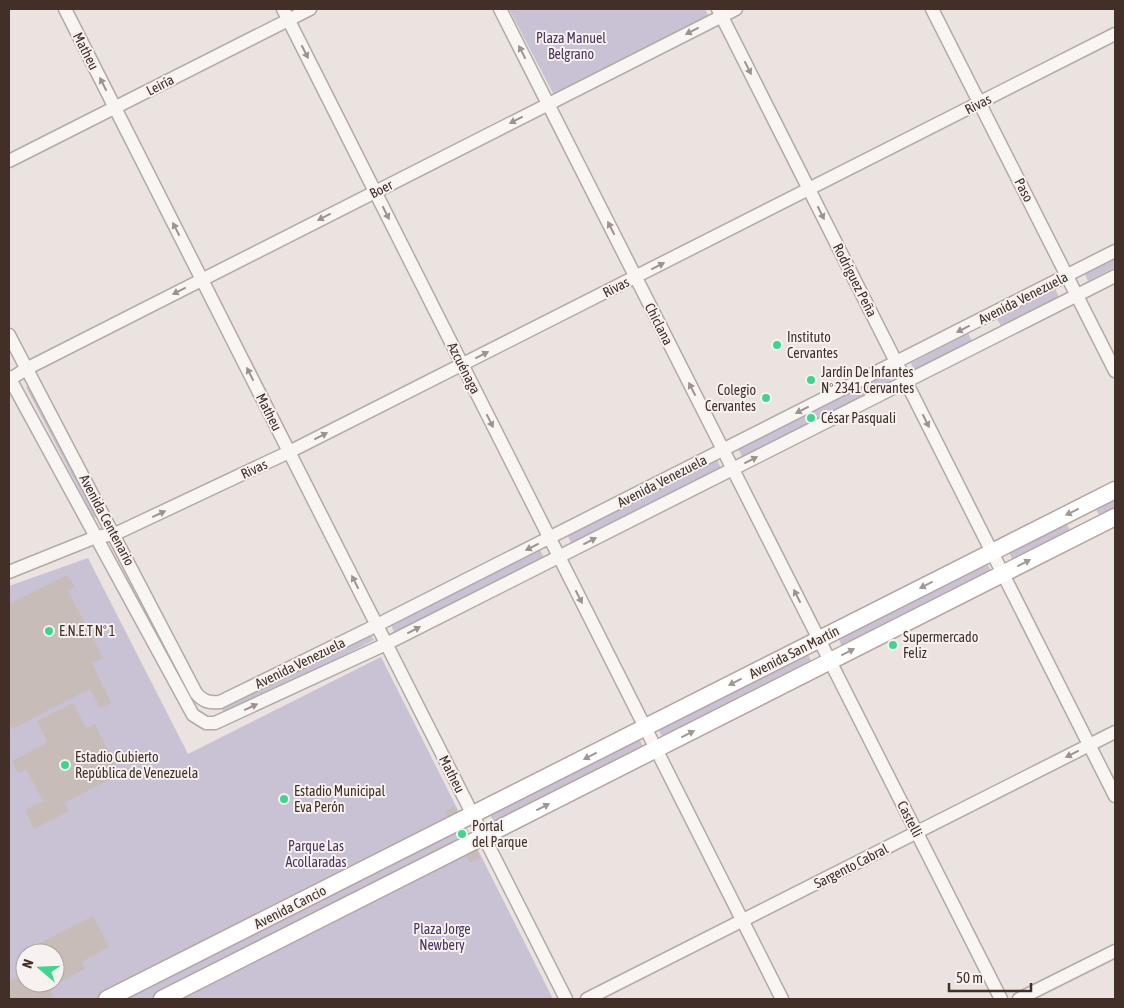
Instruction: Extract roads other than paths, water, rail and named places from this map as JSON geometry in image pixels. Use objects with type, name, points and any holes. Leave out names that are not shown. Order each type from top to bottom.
[{"type":"main road","name":"Avenida San Martín","points":[[473,816],[1115,490]]},
{"type":"main road","name":"Avenida San Martín","points":[[484,837],[1115,517]]},
{"type":"main road","name":"Avenida Cancio","points":[[107,999],[473,816]]},
{"type":"main road","name":"Avenida Cancio","points":[[162,999],[484,837]]},
{"type":"street","name":"Matheu","points":[[65,9],[566,999]]},
{"type":"street","name":"Leiría","points":[[9,161],[115,108],[286,14],[310,9]]},
{"type":"street","name":"Chiclana","points":[[500,9],[819,640]]},
{"type":"street","name":"Boer","points":[[9,379],[26,368],[548,104],[720,12],[736,9]]},
{"type":"street","name":"Paso","points":[[932,9],[1115,371]]},
{"type":"street","name":"Rodríguez Peña","points":[[720,12],[1115,796]]},
{"type":"street","name":"Azcuénaga","points":[[286,14],[782,999]]},
{"type":"street","name":"Rivas","points":[[9,572],[105,536],[289,452],[1115,34]]},
{"type":"street","name":"Avenida Venezuela","points":[[207,702],[220,702],[377,625],[1115,251]]},
{"type":"street","name":"Avenida Venezuela","points":[[203,721],[222,721],[386,644],[1115,276]]},
{"type":"street","name":"Avenida Centenario","points":[[9,336],[193,715],[203,721]]},
{"type":"street","name":"Avenida Centenario","points":[[9,379],[105,536],[196,693],[207,702]]},
{"type":"street","name":"Castelli","points":[[819,640],[1000,999]]},
{"type":"street","points":[[203,721],[207,702]]},
{"type":"street","name":"Sargento Cabral","points":[[587,999],[1115,732]]},
{"type":"street","points":[[1020,999],[1115,951]]},
{"type":"place","name":"Instituto Cervantes","points":[[777,345]]},
{"type":"place","name":"Jardín De Infantes Nº 2341 Cervantes","points":[[811,380]]},
{"type":"place","name":"Colegio Cervantes","points":[[766,398]]},
{"type":"place","name":"César Pasquali","points":[[811,418]]},
{"type":"place","name":"E.N.E.T N° 1","points":[[49,631]]},
{"type":"place","name":"Supermercado Feliz","points":[[893,645]]},
{"type":"place","name":"Estadio Cubierto República de Venezuela","points":[[65,765]]},
{"type":"place","name":"Estadio Municipal Eva Perón","points":[[284,799]]},
{"type":"place","name":"Portal del Parque","points":[[462,834]]},
{"type":"park label","name":"Plaza Manuel Belgrano","points":[[571,46]]},
{"type":"park label","name":"Parque Las Acollaradas","points":[[316,854]]},
{"type":"park label","name":"Plaza Jorge Newbery","points":[[442,938]]}]
